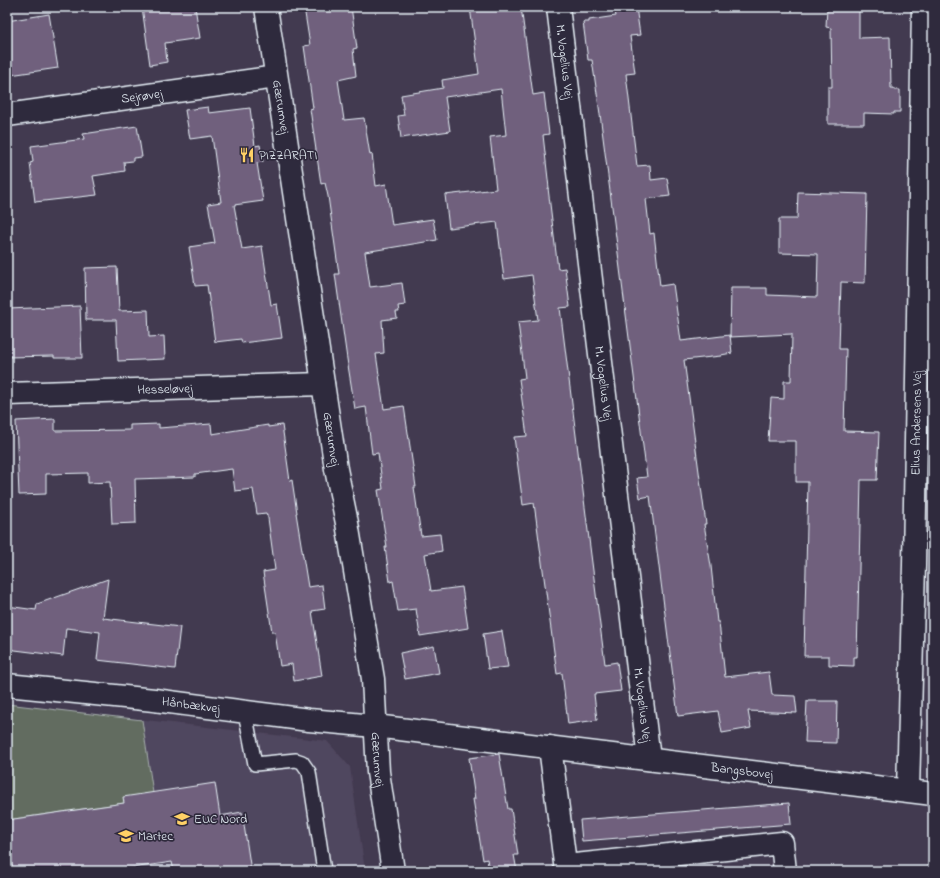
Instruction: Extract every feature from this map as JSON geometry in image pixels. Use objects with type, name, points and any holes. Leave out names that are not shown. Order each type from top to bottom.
[{"type":"street","name":"Gærumvej","points":[[266,7],[323,384],[373,679],[378,772],[393,871]]},
{"type":"street","name":"M. Vogelius Vej","points":[[558,7],[649,759]]},
{"type":"street","name":"Elius Andersens Vej","points":[[908,790],[914,557],[923,7]]},
{"type":"street","name":"Sejrøvej","points":[[7,115],[276,76]]},
{"type":"street","name":"Hesseløvej","points":[[7,394],[323,384]]},
{"type":"street","name":"Hånbækvej","points":[[7,685],[154,700],[309,720],[375,726]]},
{"type":"street","name":"Bangsbovej","points":[[375,726],[933,794]]},
{"type":"street","points":[[550,747],[566,869],[782,843],[785,871]]},
{"type":"lane","points":[[245,712],[255,764],[296,760],[302,762],[309,772],[324,871]]},
{"type":"shaded area","name":"EUC Nord","points":[[7,704],[327,741],[350,767],[365,871],[7,871]]},
{"type":"green space","points":[[7,704],[142,720],[153,793],[124,803],[7,820]]},
{"type":"building","points":[[142,7],[195,7],[200,38],[165,43],[167,62],[150,65]]},
{"type":"building","points":[[304,7],[351,7],[357,48],[353,49],[356,76],[338,80],[344,120],[364,118],[370,155],[372,154],[376,186],[386,184],[392,225],[433,219],[437,240],[365,252],[370,287],[402,283],[405,305],[398,306],[399,312],[396,312],[397,318],[382,320],[384,353],[376,354],[384,409],[404,406],[416,487],[414,487],[421,536],[440,534],[442,551],[425,554],[431,591],[462,587],[468,628],[420,636],[416,609],[398,611],[393,581],[390,582],[385,547],[387,547],[378,490],[383,489],[378,453],[372,454],[366,407],[355,409],[347,359],[335,274],[339,274],[328,196],[325,183],[321,184],[310,109],[313,108],[304,46],[310,45]]},
{"type":"building","points":[[470,7],[521,7],[533,95],[544,93],[549,134],[543,135],[548,188],[558,269],[565,268],[570,307],[560,308],[605,664],[617,662],[621,691],[594,694],[597,720],[568,724],[562,673],[557,674],[534,503],[523,505],[514,437],[527,436],[519,379],[525,378],[518,322],[538,320],[532,275],[504,279],[497,222],[449,228],[445,195],[496,189],[490,137],[506,135],[501,89],[445,97],[450,131],[401,138],[398,116],[404,115],[401,95],[443,88],[442,80],[479,74]]},
{"type":"building","points":[[614,7],[636,7],[640,35],[630,36],[635,73],[626,74],[637,166],[650,165],[651,180],[667,178],[670,196],[646,199],[650,234],[654,233],[660,286],[673,284],[681,341],[730,335],[732,353],[721,356],[684,360],[706,524],[704,524],[711,566],[717,622],[719,622],[725,677],[769,672],[772,695],[795,696],[797,713],[748,711],[751,728],[722,733],[718,711],[678,716],[650,496],[640,498],[637,478],[647,477],[600,114],[592,60],[588,60],[583,22],[616,16]]},
{"type":"building","points":[[827,7],[859,7],[859,38],[890,37],[891,88],[894,88],[894,90],[900,90],[900,112],[894,112],[894,114],[864,113],[864,124],[828,124],[828,87],[832,87],[831,28],[826,27]]},
{"type":"building","points":[[49,14],[58,68],[10,75],[7,54],[7,21]]},
{"type":"building","points":[[208,107],[209,113],[250,108],[255,146],[260,145],[263,162],[257,163],[263,201],[234,205],[242,249],[262,246],[271,305],[277,304],[282,338],[242,343],[241,339],[215,342],[207,285],[195,286],[189,247],[215,243],[208,204],[221,202],[212,136],[190,139],[185,110]]},
{"type":"building","points":[[137,126],[142,157],[133,158],[133,161],[124,162],[125,171],[93,176],[97,195],[35,202],[30,163],[33,162],[31,146],[84,139],[83,134]]},
{"type":"building","points":[[798,192],[867,194],[865,283],[841,282],[839,349],[846,349],[844,431],[879,432],[877,480],[861,480],[857,657],[854,657],[854,666],[829,665],[829,656],[804,656],[808,482],[796,482],[796,441],[768,441],[771,398],[784,399],[784,381],[791,381],[792,334],[730,337],[731,288],[767,288],[767,295],[817,297],[818,254],[779,253],[779,219],[797,219]]},
{"type":"building","points":[[117,267],[119,311],[148,310],[149,337],[164,336],[165,359],[118,361],[116,320],[86,320],[85,268]]},
{"type":"building","points":[[80,306],[82,358],[54,358],[54,356],[7,357],[8,309]]},
{"type":"building","points":[[55,419],[55,431],[130,430],[130,425],[159,424],[159,428],[211,424],[212,434],[268,425],[268,427],[282,425],[308,587],[322,585],[325,609],[312,611],[322,676],[294,681],[292,664],[280,666],[275,632],[272,632],[263,572],[275,570],[268,518],[266,513],[257,514],[253,489],[235,491],[232,469],[195,474],[195,477],[135,479],[136,523],[112,524],[110,482],[88,483],[88,473],[46,474],[46,494],[19,495],[16,421]]},
{"type":"building","points":[[108,579],[103,618],[180,627],[175,669],[97,660],[100,632],[66,628],[63,656],[7,649],[7,606],[36,610],[37,604]]},
{"type":"building","points":[[502,631],[508,667],[488,669],[483,634]]},
{"type":"building","points":[[434,646],[439,673],[405,679],[400,653]]},
{"type":"building","points":[[807,701],[837,701],[836,743],[805,742]]},
{"type":"building","points":[[499,754],[508,809],[511,809],[518,855],[514,855],[517,871],[489,871],[487,859],[483,860],[473,799],[475,799],[469,758]]},
{"type":"building","name":"Martec","points":[[215,783],[220,816],[242,812],[251,871],[174,871],[172,862],[112,871],[7,871],[7,820],[124,803],[123,797]]},
{"type":"building","points":[[789,803],[791,824],[582,841],[580,820]]},
{"type":"place","name":"PIZZARATI","points":[[247,155]]},
{"type":"place","name":"EUC Nord","points":[[182,819]]},
{"type":"place","name":"Martec","points":[[126,836]]}]
